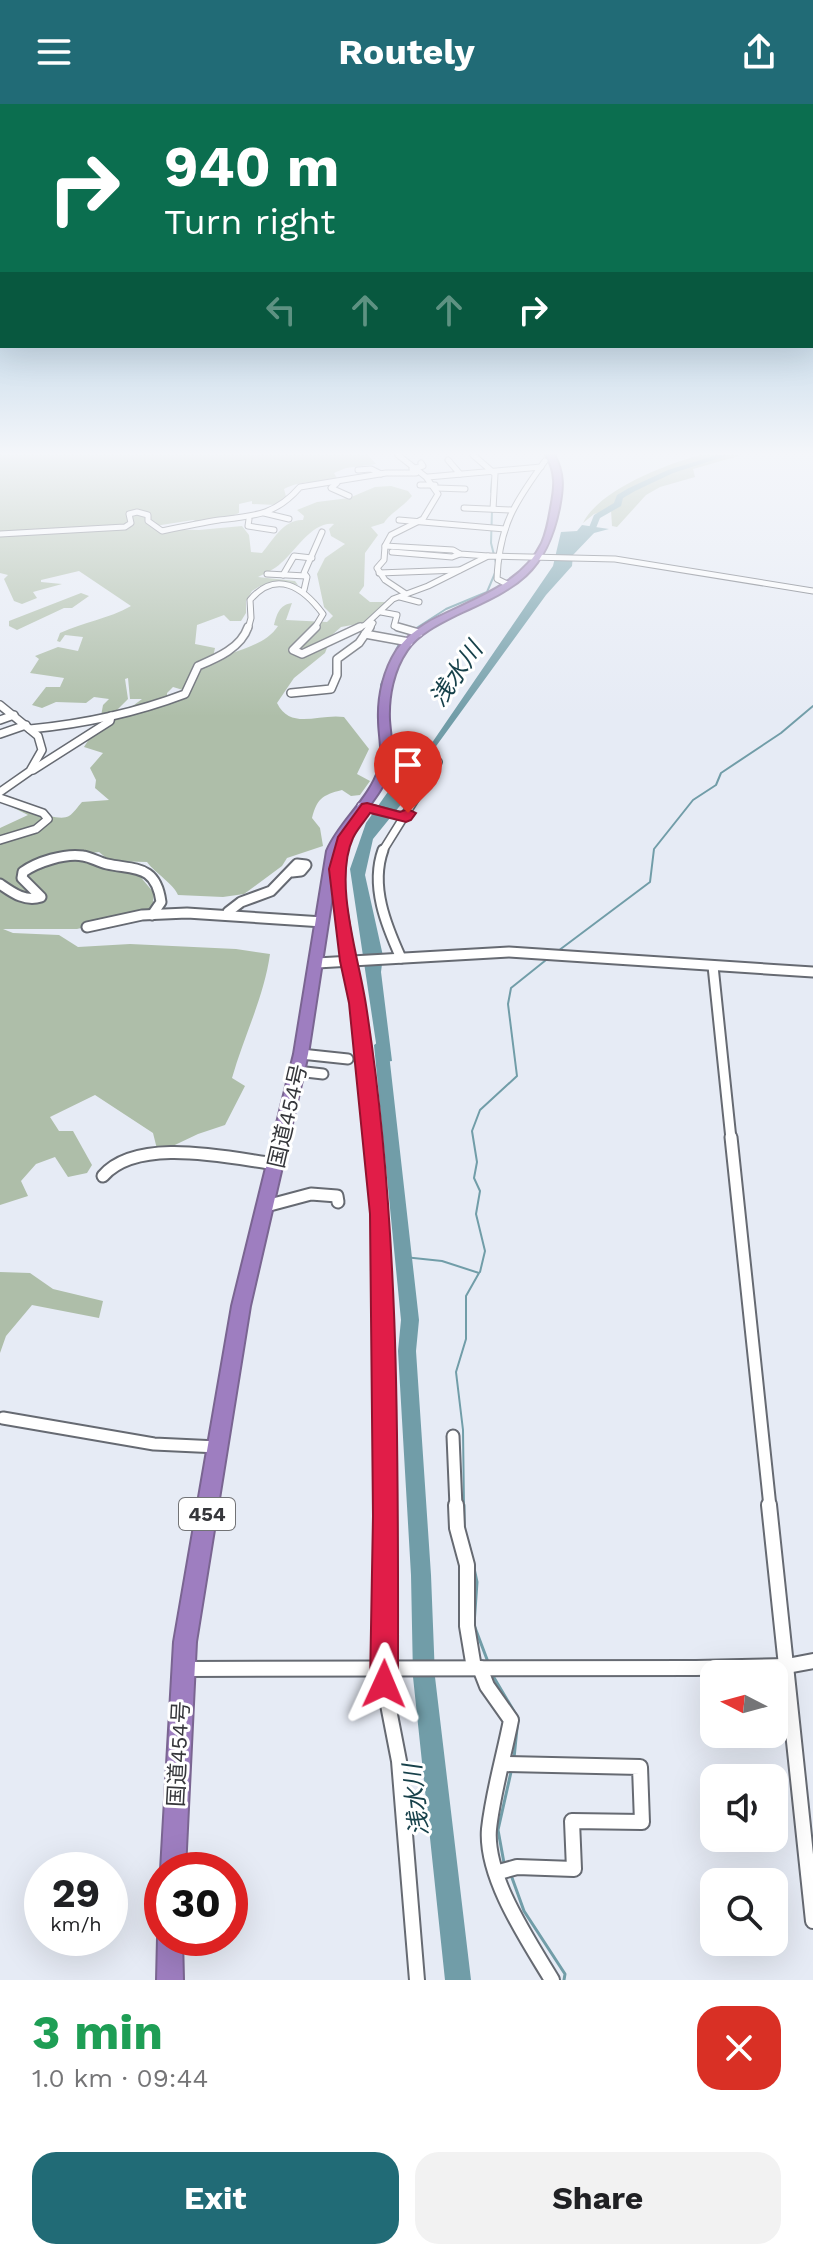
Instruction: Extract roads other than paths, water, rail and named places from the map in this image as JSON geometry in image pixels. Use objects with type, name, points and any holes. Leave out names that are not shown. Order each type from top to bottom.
[{"type":"highway","name":"国道454号","points":[[174,1852],[182,1669],[241,1306],[301,1054],[336,840],[366,807],[384,771],[387,753],[385,699],[395,661],[419,633],[538,557],[544,543]]},
{"type":"highway","points":[[170,1956],[170,1980]]},
{"type":"street","points":[[312,558],[309,557],[317,543]]},
{"type":"street","points":[[388,543],[384,560],[377,568],[379,573],[403,595],[419,602]]},
{"type":"street","points":[[493,586],[502,582],[498,556],[501,543]]},
{"type":"street","points":[[384,549],[452,557],[460,554],[588,557],[813,591]]},
{"type":"street","points":[[283,575],[294,556],[312,558]]},
{"type":"street","points":[[0,734],[28,727],[80,724],[185,694],[198,666],[224,655],[246,634],[250,600],[263,585],[283,584],[304,590],[314,598],[323,614],[315,628],[293,650],[296,654],[307,653],[330,639],[365,625],[403,595],[488,556]]},
{"type":"street","points":[[304,590],[304,573],[312,558]]},
{"type":"street","points":[[379,573],[461,570]]},
{"type":"street","points":[[267,574],[306,576]]},
{"type":"street","points":[[381,611],[399,616],[394,624],[397,628],[419,633]]},
{"type":"street","points":[[291,693],[331,689],[337,675],[334,664],[337,656],[360,642],[381,611]]},
{"type":"street","points":[[365,634],[409,642]]},
{"type":"street","points":[[1,708],[38,736],[42,750],[30,771]]},
{"type":"street","points":[[0,720],[14,715]]},
{"type":"street","points":[[0,792],[110,721],[111,716]]},
{"type":"street","points":[[397,958],[378,877],[385,844],[438,762]]},
{"type":"street","points":[[0,798],[43,813],[48,819],[36,829],[0,840]]},
{"type":"street","points":[[402,817],[366,807],[345,837],[337,869],[361,1034],[378,1185],[382,1244],[390,1669],[384,1684],[399,1761],[417,1980]]},
{"type":"street","points":[[0,884],[32,900],[41,897],[22,878],[28,866],[36,863],[80,855],[107,864],[137,866],[159,887],[161,902],[152,915]]},
{"type":"street","points":[[228,912],[241,902],[271,891],[292,872]]},
{"type":"street","points":[[87,927],[152,915],[228,912],[323,922]]},
{"type":"street","points":[[317,963],[509,952],[813,972]]},
{"type":"street","points":[[713,966],[786,1660]]},
{"type":"street","points":[[301,1054],[348,1059]]},
{"type":"street","points":[[297,1071],[323,1074]]},
{"type":"street","points":[[103,1176],[114,1163],[130,1157],[184,1153],[276,1164]]},
{"type":"street","points":[[266,1206],[324,1192],[337,1196],[338,1202]]},
{"type":"street","points":[[3,1418],[154,1444],[218,1447]]},
{"type":"street","points":[[453,1436],[457,1528],[467,1565],[469,1588],[467,1626],[472,1668],[511,1720],[489,1831],[493,1862],[516,1919],[552,1980]]},
{"type":"street","points":[[788,1666],[813,1661]]},
{"type":"street","points":[[182,1669],[700,1667]]},
{"type":"street","points":[[788,1676],[813,1921]]},
{"type":"street","points":[[499,1872],[517,1867],[574,1869],[572,1821],[642,1822],[640,1767],[503,1764]]},
{"type":"water","points":[[559,543],[585,543],[573,555],[572,566],[546,595],[434,749],[423,774],[406,796],[412,800],[403,802],[373,839],[365,875],[383,956],[381,972],[392,1061],[379,1063],[350,869],[366,823],[399,776],[425,753],[553,566]]},
{"type":"waterway","points":[[491,543],[496,563]]},
{"type":"waterway","points":[[415,629],[446,609],[487,592],[495,573]]},
{"type":"waterway","points":[[375,764],[380,757],[381,685],[399,644]]},
{"type":"waterway","points":[[558,951],[650,882],[654,849],[693,800],[716,785],[721,773],[781,733],[813,706]]},
{"type":"waterway","points":[[480,1272],[485,1251],[476,1214],[480,1191],[474,1178],[477,1162],[472,1131],[480,1110],[517,1076],[508,1004],[511,988],[546,960]]},
{"type":"waterway","name":"浅水川","points":[[381,1045],[410,1320],[407,1351],[424,1677],[458,1980]]},
{"type":"waterway","points":[[404,1257],[442,1261],[479,1273],[466,1296],[466,1339],[456,1372],[463,1430],[464,1507]]},
{"type":"waterway","points":[[464,1507],[464,1527]]},
{"type":"waterway","points":[[469,1545],[477,1582],[474,1625],[488,1662]]},
{"type":"waterway","points":[[493,1676],[518,1718],[514,1758]]},
{"type":"waterway","points":[[504,1863],[498,1830],[511,1772]]},
{"type":"waterway","points":[[511,1875],[524,1911],[565,1974],[564,1980]]}]
